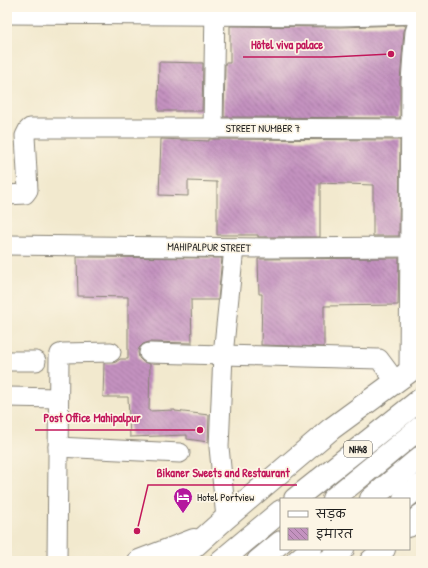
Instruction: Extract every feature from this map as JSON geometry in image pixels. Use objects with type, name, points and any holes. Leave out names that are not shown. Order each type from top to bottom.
[{"type":"main road","points":[[178,561],[223,520],[331,429],[409,372]]},
{"type":"main road","name":"NH48","points":[[296,498],[421,399]]},
{"type":"main road","points":[[334,498],[421,427]]},
{"type":"main road","points":[[371,498],[421,457]]},
{"type":"main road","points":[[405,498],[421,485]]},
{"type":"main road","points":[[221,561],[280,512]]},
{"type":"main road","points":[[410,525],[421,514]]},
{"type":"main road","points":[[139,561],[199,538],[223,520]]},
{"type":"main road","points":[[258,561],[280,543]]},
{"type":"main road","points":[[297,561],[310,550]]},
{"type":"main road","points":[[328,561],[342,550]]},
{"type":"main road","points":[[371,561],[383,550]]},
{"type":"street","points":[[7,14],[215,11],[341,16],[421,14],[416,32],[413,54],[416,129],[410,247],[409,372],[379,359],[149,353]]},
{"type":"street","name":"STREET NUMBER 7","points":[[215,11],[213,128],[416,129]]},
{"type":"street","points":[[7,195],[26,194],[28,190],[25,136],[30,128],[213,128]]},
{"type":"street","name":"MAHIPALPUR STREET","points":[[7,245],[234,248],[410,247]]},
{"type":"street","points":[[223,520],[219,448],[223,355],[234,248]]},
{"type":"street","points":[[57,561],[59,357],[60,354],[64,353],[111,352]]},
{"type":"street","points":[[7,361],[36,362]]},
{"type":"street","points":[[7,397],[58,398]]},
{"type":"street","points":[[58,447],[180,453]]},
{"type":"building","points":[[230,26],[341,27],[406,26],[404,31],[400,81],[400,118],[224,117],[225,63],[230,63]]},
{"type":"building","points":[[159,62],[203,63],[202,111],[158,111]]},
{"type":"building","points":[[161,139],[209,141],[209,139],[400,140],[399,236],[373,236],[373,185],[320,183],[320,237],[258,237],[258,235],[217,235],[217,182],[188,181],[188,196],[159,195]]},
{"type":"building","points":[[77,257],[222,258],[218,300],[191,300],[192,343],[149,342],[143,344],[139,348],[138,352],[139,358],[143,362],[150,364],[149,411],[175,410],[209,415],[208,442],[187,439],[187,435],[130,437],[128,397],[103,397],[104,363],[116,362],[120,359],[128,359],[128,297],[78,296]]},
{"type":"building","points":[[399,258],[398,305],[324,306],[324,347],[261,345],[262,294],[259,294],[258,259]]},
{"type":"place","name":"Hôtel viva palace","points":[[391,54]]},
{"type":"place","name":"Post Office Mahipalpur","points":[[200,430]]},
{"type":"place","name":"Hotel Portview","points":[[183,514]]},
{"type":"place","name":"Bikaner Sweets and Restaurant","points":[[137,531]]}]
